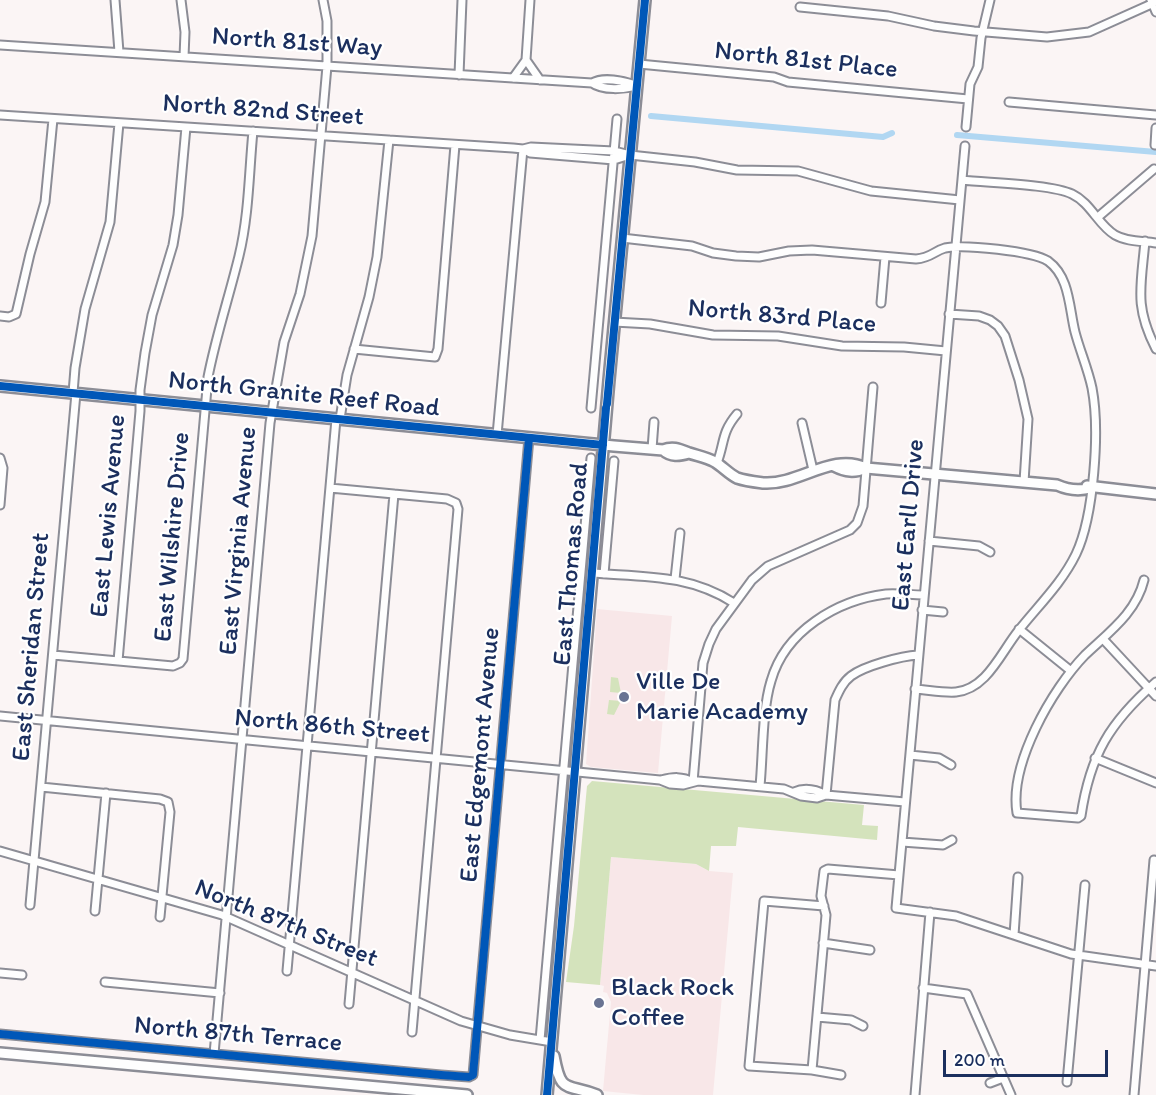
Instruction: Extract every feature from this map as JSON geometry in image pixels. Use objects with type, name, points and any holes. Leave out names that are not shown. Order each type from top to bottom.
[{"type":"main road","name":"East Thomas Road","points":[[547,1095],[603,445],[645,0]]},
{"type":"main road","name":"North Granite Reef Road","points":[[0,386],[603,445],[663,450],[681,449],[717,463],[738,478],[766,483],[787,482],[813,470],[848,463],[866,468],[1057,485],[1082,484],[1091,488],[1156,494]]},
{"type":"main road","points":[[552,1042],[561,1083],[569,1089],[597,1095]]},
{"type":"main road","points":[[0,1053],[467,1095]]},
{"type":"street","points":[[115,0],[119,52]]},
{"type":"street","points":[[181,0],[185,32],[184,57]]},
{"type":"street","name":"East Virginia Avenue","points":[[214,1054],[272,413],[284,342],[307,265],[312,236],[327,66],[327,21],[323,0]]},
{"type":"street","points":[[459,75],[462,0]]},
{"type":"street","points":[[513,78],[526,60],[530,0]]},
{"type":"street","points":[[966,127],[970,84],[978,67],[982,32],[990,0]]},
{"type":"street","points":[[800,7],[888,15],[934,26],[982,32],[1047,37],[1089,32],[1153,2],[1156,12]]},
{"type":"street","name":"North 81st Way","points":[[0,45],[592,84],[598,80],[624,81],[637,86]]},
{"type":"street","points":[[526,60],[540,80]]},
{"type":"street","name":"North 81st Place","points":[[639,64],[774,77],[788,82],[968,99]]},
{"type":"street","points":[[1009,102],[1156,115]]},
{"type":"street","name":"North 82nd Street","points":[[0,115],[455,145],[523,149],[531,147],[695,162],[737,170],[798,171],[872,191],[960,200]]},
{"type":"street","points":[[0,316],[9,317],[16,314],[30,254],[44,210],[53,119]]},
{"type":"street","points":[[591,408],[617,119]]},
{"type":"street","name":"East Sheridan Street","points":[[30,904],[53,655],[75,368],[85,309],[110,222],[119,123]]},
{"type":"street","name":"East Lewis Avenue","points":[[118,661],[145,353],[152,315],[173,244],[186,127]]},
{"type":"street","points":[[1155,145],[1156,128]]},
{"type":"street","name":"East Wilshire Drive","points":[[118,661],[173,666],[180,663],[183,657],[206,406],[214,345],[239,254],[245,220],[253,131]]},
{"type":"street","points":[[287,971],[338,419],[377,257],[389,140]]},
{"type":"street","points":[[354,349],[435,357],[438,349],[455,145]]},
{"type":"street","name":"East Earll Drive","points":[[930,912],[896,908],[965,146]]},
{"type":"street","points":[[497,435],[523,149]]},
{"type":"street","points":[[1098,217],[1154,169]]},
{"type":"street","points":[[962,180],[1065,191],[1080,199],[1114,234],[1127,240],[1156,243]]},
{"type":"street","points":[[1144,241],[1140,306],[1145,326],[1156,349]]},
{"type":"street","points":[[606,244],[622,242],[692,246],[719,254],[743,257],[812,250],[885,257],[925,258],[943,249],[955,247],[1025,253],[1040,257],[1054,266],[1063,280],[1091,386],[1096,422],[1088,516],[1077,553],[1058,583],[1019,629],[985,678],[976,686],[956,692],[915,689]]},
{"type":"street","points":[[743,247],[743,257]]},
{"type":"street","points":[[812,250],[812,260]]},
{"type":"street","points":[[882,303],[885,257]]},
{"type":"street","points":[[949,314],[979,316],[990,320],[1005,336],[1028,419],[1024,482]]},
{"type":"street","name":"North 83rd Place","points":[[615,322],[650,324],[713,335],[778,336],[842,346],[946,351]]},
{"type":"street","points":[[595,359],[611,360]]},
{"type":"street","points":[[693,783],[703,663],[709,644],[716,629],[734,603],[752,580],[768,566],[844,534],[857,523],[863,506],[873,387]]},
{"type":"street","points":[[717,463],[722,451],[725,431],[737,414]]},
{"type":"street","points":[[651,449],[654,422]]},
{"type":"street","points":[[802,423],[813,470]]},
{"type":"street","name":"East Edgemont Avenue","points":[[472,1076],[530,438]]},
{"type":"street","points":[[0,505],[3,468],[1,458]]},
{"type":"street","name":"East Thomas Road","points":[[540,1040],[591,458]]},
{"type":"street","name":"East Thomas Road","points":[[604,574],[614,461]]},
{"type":"street","points":[[330,488],[447,499],[456,503],[458,511],[412,1032]]},
{"type":"street","points":[[349,1004],[394,494]]},
{"type":"street","points":[[675,579],[680,533]]},
{"type":"street","points":[[929,541],[980,546],[990,552]]},
{"type":"street","points":[[592,573],[675,579],[708,588],[734,603]]},
{"type":"street","points":[[1144,580],[1140,595],[1131,609],[1071,671],[1043,714],[1028,748],[1018,781],[1015,801],[1017,813],[1078,818],[1081,816],[1088,779],[1095,758],[1116,722],[1156,682]]},
{"type":"street","points":[[760,786],[768,692],[775,668],[791,642],[822,616],[855,602],[889,594],[923,595]]},
{"type":"street","points":[[922,610],[943,612]]},
{"type":"street","points":[[1019,629],[1071,671]]},
{"type":"street","points":[[1103,639],[1156,696]]},
{"type":"street","points":[[53,655],[118,661]]},
{"type":"street","points":[[826,795],[835,700],[841,687],[851,676],[891,659],[918,655]]},
{"type":"street","name":"North 86th Street","points":[[0,716],[660,780],[670,784],[683,785],[698,781],[760,786],[794,792],[802,789],[818,790],[826,795],[906,802]]},
{"type":"street","points":[[910,755],[939,758],[951,765]]},
{"type":"street","points":[[1095,758],[1156,783]]},
{"type":"street","points":[[41,787],[160,799],[168,802],[170,812],[160,917]]},
{"type":"street","points":[[95,911],[106,793]]},
{"type":"street","points":[[902,842],[943,845],[952,840]]},
{"type":"street","name":"North 87th Street","points":[[0,851],[226,916],[478,1027],[552,1042]]},
{"type":"street","points":[[1134,1095],[1154,860]]},
{"type":"street","points":[[812,1070],[826,915],[821,896],[824,871],[828,869],[899,875]]},
{"type":"street","points":[[1014,935],[1018,877]]},
{"type":"street","points":[[1067,1082],[1085,885]]},
{"type":"street","points":[[824,906],[764,901],[749,1066],[812,1070],[841,1075]]},
{"type":"street","points":[[915,1095],[930,912],[956,916],[1078,955],[1156,966]]},
{"type":"street","points":[[823,943],[870,950]]},
{"type":"street","points":[[0,973],[22,975]]},
{"type":"street","points":[[105,982],[220,993]]},
{"type":"street","points":[[923,988],[967,994],[1011,1095]]},
{"type":"street","points":[[817,1017],[851,1020],[862,1026]]},
{"type":"street","name":"North 87th Terrace","points":[[0,1034],[472,1076]]},
{"type":"street","points":[[990,1083],[1003,1077]]},
{"type":"shaded area","points":[[597,609],[672,616],[658,773],[591,767],[586,764]]},
{"type":"shaded area","points":[[611,857],[696,864],[709,871],[733,873],[713,1095],[643,1095],[603,1091],[611,1002],[607,993],[603,992],[604,986],[600,985]]},
{"type":"green space","points":[[611,677],[618,678],[621,693],[610,692]]},
{"type":"green space","points":[[609,700],[621,701],[614,715],[607,714]]},
{"type":"green space","points":[[592,781],[864,805],[862,825],[878,826],[877,840],[738,827],[736,846],[711,846],[709,871],[696,864],[611,857],[600,985],[566,982],[574,926],[587,786]]},
{"type":"waterway","points":[[651,116],[883,137],[892,133]]},
{"type":"waterway","points":[[957,135],[1156,152]]},
{"type":"cycle path","points":[[607,404],[645,0]]},
{"type":"cycle path","points":[[0,386],[603,445]]},
{"type":"cycle path","points":[[547,1095],[606,408]]},
{"type":"cycle path","points":[[0,1034],[441,1075],[469,1077],[473,1075],[529,438]]},
{"type":"place","name":"Ville De Marie Academy","points":[[624,697]]},
{"type":"place","name":"Black Rock Coffee","points":[[599,1003]]}]
